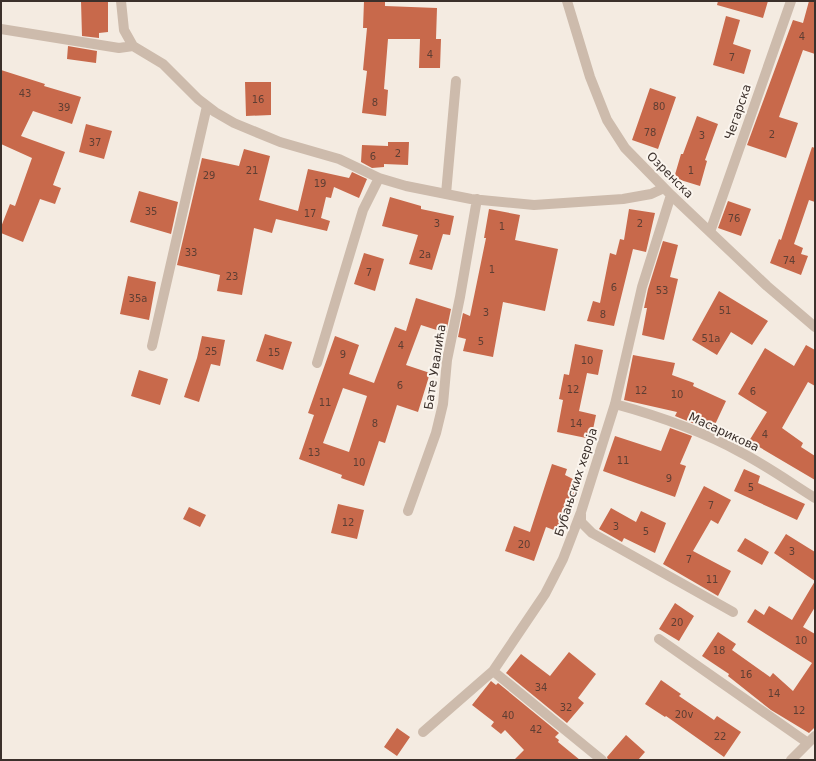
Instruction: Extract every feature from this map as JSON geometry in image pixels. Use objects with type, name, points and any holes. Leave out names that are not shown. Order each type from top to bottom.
[{"type":"street","points":[[121,1],[124,30],[133,46],[163,64],[207,106],[254,133],[339,159],[379,178],[406,186],[446,194],[534,205],[623,199],[668,192]]},
{"type":"street","name":"Озренска","points":[[567,1],[592,82],[607,120],[625,148],[668,192],[767,286],[815,327]]},
{"type":"street","name":"Чегарска","points":[[710,232],[791,1]]},
{"type":"street","points":[[3,31],[119,48],[133,46]]},
{"type":"street","points":[[446,194],[456,80]]},
{"type":"street","points":[[152,346],[207,106]]},
{"type":"street","points":[[317,364],[363,210],[379,178]]},
{"type":"street","name":"Бубањских хероја","points":[[423,732],[493,670],[545,594],[563,559],[581,512],[615,404],[642,287],[668,192]]},
{"type":"street","name":"Бате Увалића","points":[[408,511],[436,433],[443,404],[447,360],[460,297],[477,199]]},
{"type":"street","name":"Масарикова","points":[[615,404],[646,413],[705,435],[743,453],[815,498]]},
{"type":"street","points":[[581,512],[581,522],[592,533],[733,612]]},
{"type":"street","points":[[659,639],[812,740],[791,760]]},
{"type":"street","points":[[493,670],[602,760]]},
{"type":"building","points":[[81,1],[108,1],[108,32],[99,33],[99,38],[82,36]]},
{"type":"building","points":[[364,1],[385,1],[385,6],[437,8],[436,39],[441,39],[440,68],[419,68],[420,39],[388,39],[384,89],[388,90],[386,116],[362,113],[367,71],[363,70],[367,28],[363,28]]},
{"type":"building","points":[[718,1],[768,1],[763,18],[717,5]]},
{"type":"building","points":[[809,1],[815,1],[815,54],[803,50],[779,117],[798,123],[786,158],[747,145],[793,20],[803,23]]},
{"type":"building","points":[[726,16],[740,20],[733,44],[751,50],[744,74],[713,65]]},
{"type":"building","points":[[68,46],[97,51],[96,63],[67,59]]},
{"type":"building","points":[[1,70],[45,84],[44,86],[81,97],[72,124],[33,111],[21,136],[65,152],[53,185],[61,188],[55,204],[40,199],[23,242],[1,233],[1,227],[10,204],[15,206],[32,158],[1,144]]},
{"type":"building","points":[[245,82],[271,82],[271,115],[246,116]]},
{"type":"building","points":[[650,88],[676,97],[658,149],[632,140]]},
{"type":"building","points":[[697,116],[718,124],[705,160],[707,161],[700,186],[674,178],[681,154],[683,154]]},
{"type":"building","points":[[86,124],[112,131],[104,159],[79,152]]},
{"type":"building","points":[[388,142],[409,142],[408,165],[384,164],[384,167],[372,168],[361,162],[362,145],[388,146]]},
{"type":"building","points":[[812,147],[815,148],[815,202],[809,200],[794,244],[803,248],[801,254],[808,256],[801,275],[770,263],[779,239],[781,240]]},
{"type":"building","points":[[244,149],[270,156],[259,200],[298,211],[308,169],[349,178],[352,172],[367,179],[359,198],[334,187],[331,198],[326,197],[321,218],[330,221],[327,231],[276,219],[272,233],[254,228],[242,295],[217,291],[220,275],[177,265],[202,158],[239,166]]},
{"type":"building","points":[[139,191],[178,202],[171,234],[130,222]]},
{"type":"building","points":[[390,197],[421,206],[421,209],[454,216],[450,235],[443,234],[432,270],[409,264],[418,235],[382,226]]},
{"type":"building","points":[[728,201],[751,209],[741,236],[718,228]]},
{"type":"building","points":[[489,209],[520,215],[515,240],[558,249],[545,311],[503,302],[493,357],[463,351],[466,339],[458,337],[463,313],[470,316],[486,238],[484,238]]},
{"type":"building","points":[[629,209],[655,213],[646,252],[633,249],[614,326],[587,321],[593,301],[600,303],[610,253],[616,255],[620,239],[624,240]]},
{"type":"building","points":[[663,241],[678,245],[670,277],[678,279],[664,340],[642,335],[647,308],[644,308],[648,289]]},
{"type":"building","points":[[364,253],[384,259],[375,291],[354,284]]},
{"type":"building","points":[[128,276],[156,282],[149,320],[120,314]]},
{"type":"building","points":[[719,291],[768,321],[752,345],[731,332],[717,355],[692,340]]},
{"type":"building","points":[[416,298],[451,309],[446,333],[421,325],[406,365],[430,373],[418,412],[397,405],[385,443],[379,441],[364,486],[341,478],[342,475],[299,459],[314,415],[308,413],[335,336],[359,345],[349,374],[374,383],[395,327],[406,331]],"holes":[[[343,388],[367,396],[349,452],[323,443]]]},
{"type":"building","points":[[265,334],[292,342],[283,370],[256,361]]},
{"type":"building","points":[[202,336],[225,340],[220,366],[211,364],[199,402],[184,397],[197,358]]},
{"type":"building","points":[[575,344],[603,350],[598,375],[587,373],[579,411],[596,415],[591,439],[557,432],[563,400],[559,399],[564,374],[569,375]]},
{"type":"building","points":[[806,345],[815,350],[815,386],[808,382],[782,428],[803,443],[801,447],[815,456],[815,480],[749,441],[767,412],[738,394],[765,348],[794,366]]},
{"type":"building","points":[[633,355],[675,363],[672,375],[694,383],[693,386],[726,401],[712,431],[675,416],[677,412],[624,400]]},
{"type":"building","points":[[139,370],[168,379],[160,405],[131,396]]},
{"type":"building","points":[[670,428],[692,436],[680,464],[686,466],[675,497],[603,471],[615,436],[661,451]]},
{"type":"building","points":[[552,464],[567,469],[565,475],[579,482],[574,497],[571,496],[559,532],[546,527],[534,561],[505,551],[514,526],[530,532]]},
{"type":"building","points":[[744,469],[760,476],[758,483],[805,504],[797,520],[734,491]]},
{"type":"building","points":[[704,486],[731,500],[718,524],[711,520],[693,551],[731,571],[718,596],[663,564]]},
{"type":"building","points":[[338,504],[364,510],[357,539],[331,533]]},
{"type":"building","points":[[189,507],[206,515],[200,527],[183,519]]},
{"type":"building","points":[[611,508],[636,522],[641,511],[666,523],[655,553],[624,538],[622,542],[599,529]]},
{"type":"building","points":[[786,534],[815,552],[815,581],[774,553]]},
{"type":"building","points":[[745,538],[769,552],[762,565],[737,551]]},
{"type":"building","points":[[815,581],[815,607],[803,627],[815,634],[815,727],[809,733],[771,710],[728,676],[729,674],[702,656],[718,632],[736,644],[732,650],[770,677],[773,673],[793,691],[812,663],[747,622],[755,609],[764,615],[769,606],[792,620]]},
{"type":"building","points":[[675,603],[694,616],[679,641],[659,629]]},
{"type":"building","points":[[569,652],[596,674],[578,698],[584,703],[567,723],[506,673],[521,654],[550,676]]},
{"type":"building","points":[[661,680],[681,694],[679,696],[714,720],[717,716],[741,732],[724,757],[666,716],[665,717],[645,704]]},
{"type":"building","points":[[491,681],[496,685],[498,683],[559,733],[555,737],[559,740],[558,742],[580,760],[514,760],[524,750],[505,730],[501,734],[491,726],[494,722],[472,705]]},
{"type":"building","points":[[397,728],[410,737],[397,756],[384,747]]},
{"type":"building","points":[[626,735],[645,752],[638,760],[608,760],[607,757]]}]
